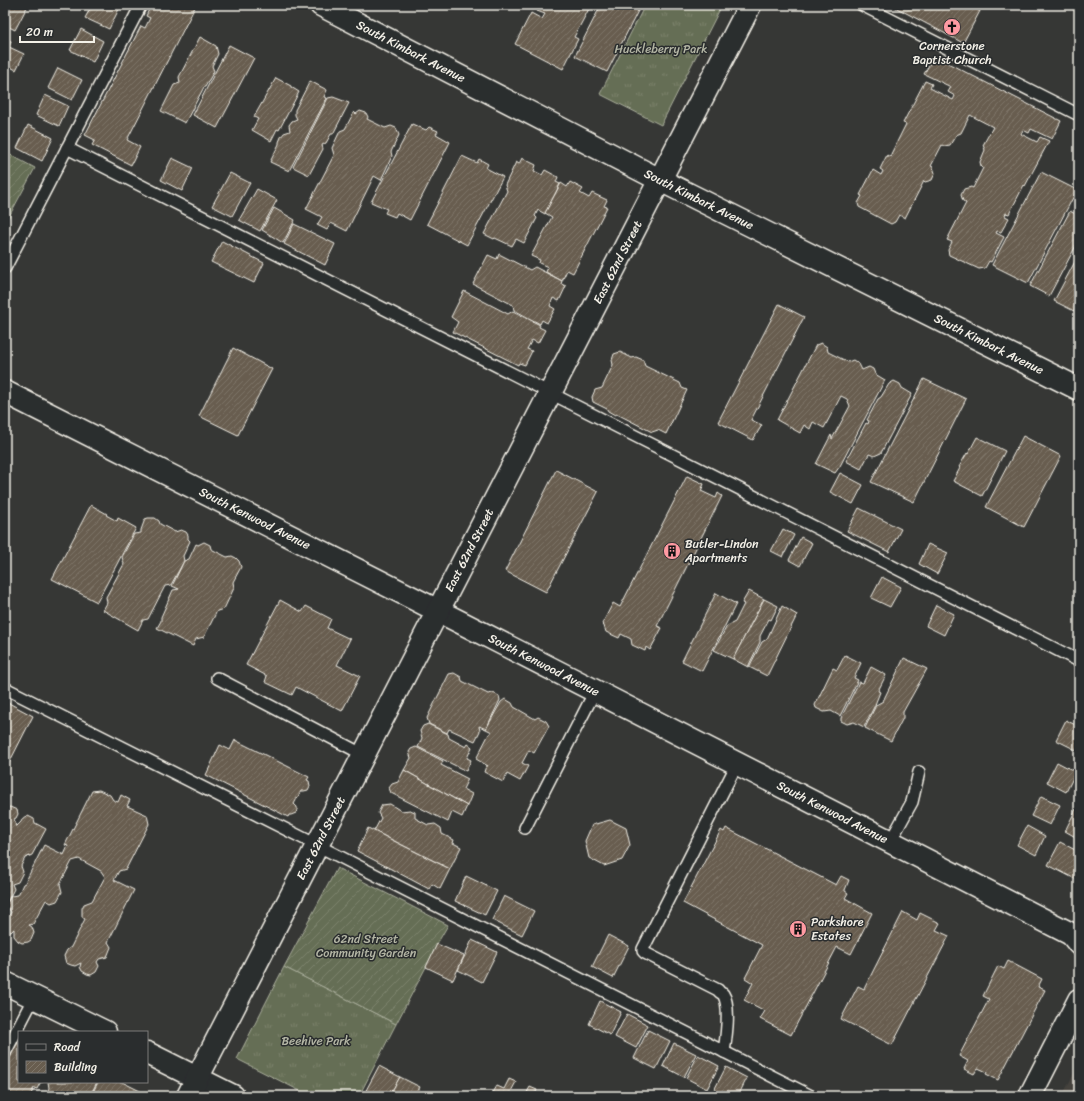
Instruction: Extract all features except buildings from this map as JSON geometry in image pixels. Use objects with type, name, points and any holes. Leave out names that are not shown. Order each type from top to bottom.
[{"type":"street","name":"South Kimbark Avenue","points":[[321,5],[660,180],[1079,389]]},
{"type":"street","name":"East 62nd Street","points":[[193,1087],[750,5]]},
{"type":"street","name":"South Kenwood Avenue","points":[[5,392],[1071,934],[1079,944]]},
{"type":"street","points":[[5,982],[103,1031]]},
{"type":"street","points":[[1030,1096],[1079,1000]]},
{"type":"street","points":[[148,1054],[193,1087],[233,1096]]},
{"type":"lane","points":[[5,268],[141,5]]},
{"type":"lane","points":[[862,5],[1079,115]]},
{"type":"lane","points":[[67,148],[1079,661]]},
{"type":"lane","points":[[217,678],[364,754]]},
{"type":"lane","points":[[5,688],[811,1096]]},
{"type":"lane","points":[[525,828],[595,691]]},
{"type":"lane","points":[[724,1052],[727,1028],[726,1004],[722,994],[718,990],[643,952],[643,949],[737,764]]},
{"type":"lane","points":[[890,842],[912,802],[920,772]]},
{"type":"lane","points":[[5,1053],[34,997]]},
{"type":"shaded area","points":[[1079,1064],[1079,1096],[1062,1096]]},
{"type":"green space","name":"Huckleberry Park","points":[[645,5],[722,5],[661,125],[600,94]]},
{"type":"green space","points":[[5,152],[35,168],[5,224]]},
{"type":"green space","name":"62nd Street Community Garden","points":[[337,868],[448,925],[396,1024],[284,967]]},
{"type":"green space","name":"Beehive Park","points":[[284,967],[396,1024],[359,1096],[310,1096],[237,1059]]},
{"type":"place","name":"Cornerstone Baptist Church","points":[[952,27]]},
{"type":"place","name":"Butler-Lindon Apartments","points":[[672,551]]},
{"type":"place","name":"Parkshore Estates","points":[[798,929]]}]
